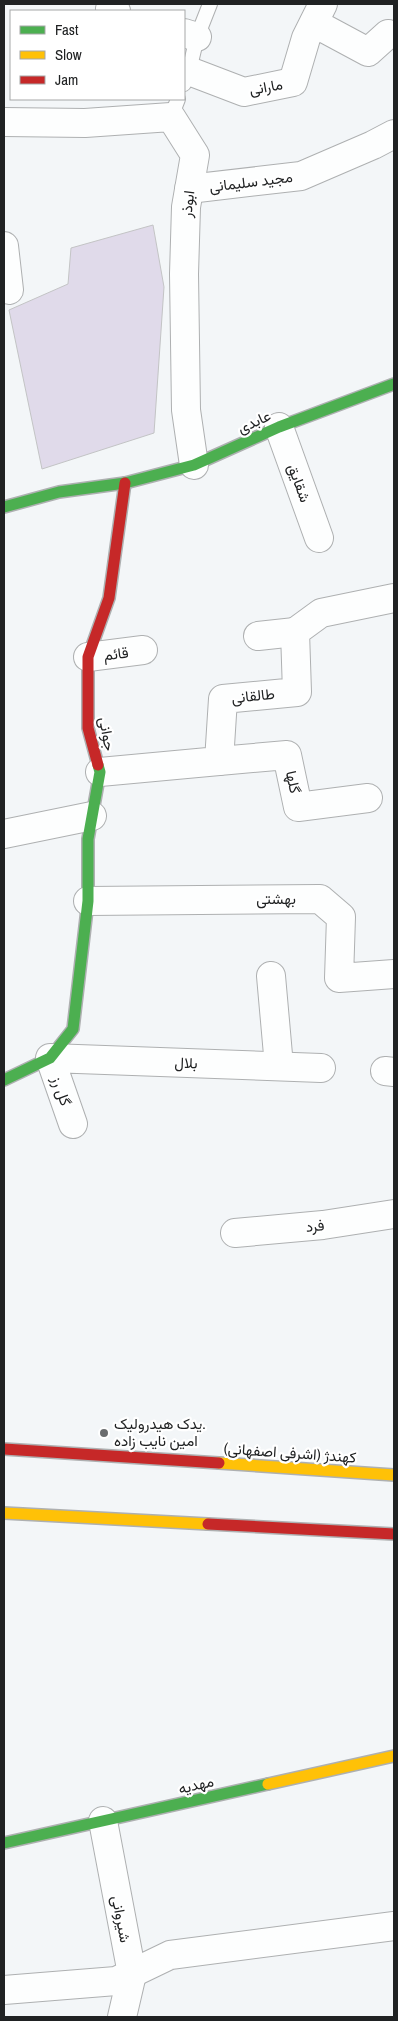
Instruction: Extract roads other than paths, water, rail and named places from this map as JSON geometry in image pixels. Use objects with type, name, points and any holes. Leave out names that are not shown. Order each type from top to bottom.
[{"type":"street","points":[[318,13],[368,52],[388,34]]},
{"type":"street","name":"مارانی","points":[[186,78],[244,92],[293,82],[306,38],[318,13]]},
{"type":"street","name":"ابوذر","points":[[4,122],[85,123],[174,108],[195,156],[186,207],[184,274],[186,410],[194,465]]},
{"type":"street","name":"مجید سلیمانی","points":[[189,189],[301,176],[394,134]]},
{"type":"street","points":[[4,246],[9,290]]},
{"type":"street","name":"عابدی","points":[[125,483],[194,465],[279,427],[394,384]]},
{"type":"street","name":"شقایق","points":[[279,427],[319,538]]},
{"type":"street","points":[[4,507],[59,492],[125,483]]},
{"type":"street","name":"جوانی","points":[[4,1080],[50,1058],[73,1029],[78,966],[88,901],[88,839],[100,772],[88,728],[88,657],[110,598],[125,483]]},
{"type":"street","points":[[258,636],[294,632],[321,613],[394,598]]},
{"type":"street","name":"طالقانی","points":[[220,761],[223,699],[296,692],[294,632]]},
{"type":"street","name":"قائم","points":[[88,657],[143,650]]},
{"type":"street","name":"گلها","points":[[220,761],[287,755],[298,807],[368,798]]},
{"type":"street","points":[[100,772],[220,761]]},
{"type":"street","points":[[4,834],[92,816]]},
{"type":"street","name":"بهشتی","points":[[88,901],[320,899],[342,917],[340,978],[394,974]]},
{"type":"street","points":[[271,976],[279,1066]]},
{"type":"street","name":"بلال","points":[[50,1058],[321,1068]]},
{"type":"street","name":"گل رز","points":[[50,1058],[73,1124]]},
{"type":"street","name":"فرد","points":[[235,1233],[323,1225],[394,1214]]},
{"type":"street","name":"کهندژ (اشرفی اصفهانی)","points":[[4,1449],[394,1475]]},
{"type":"street","points":[[4,1513],[394,1534]]},
{"type":"street","name":"مهدیه","points":[[4,1844],[394,1756]]},
{"type":"street","name":"شیروانی","points":[[103,1821],[132,1974],[122,2017]]},
{"type":"street","points":[[4,1990],[116,1981],[170,1956],[394,1926]]},
{"type":"lane","points":[[186,78],[190,35],[210,4]]},
{"type":"place","name":"یدک هیدرولیک. امین نایب زاده","points":[[104,1433]]}]
